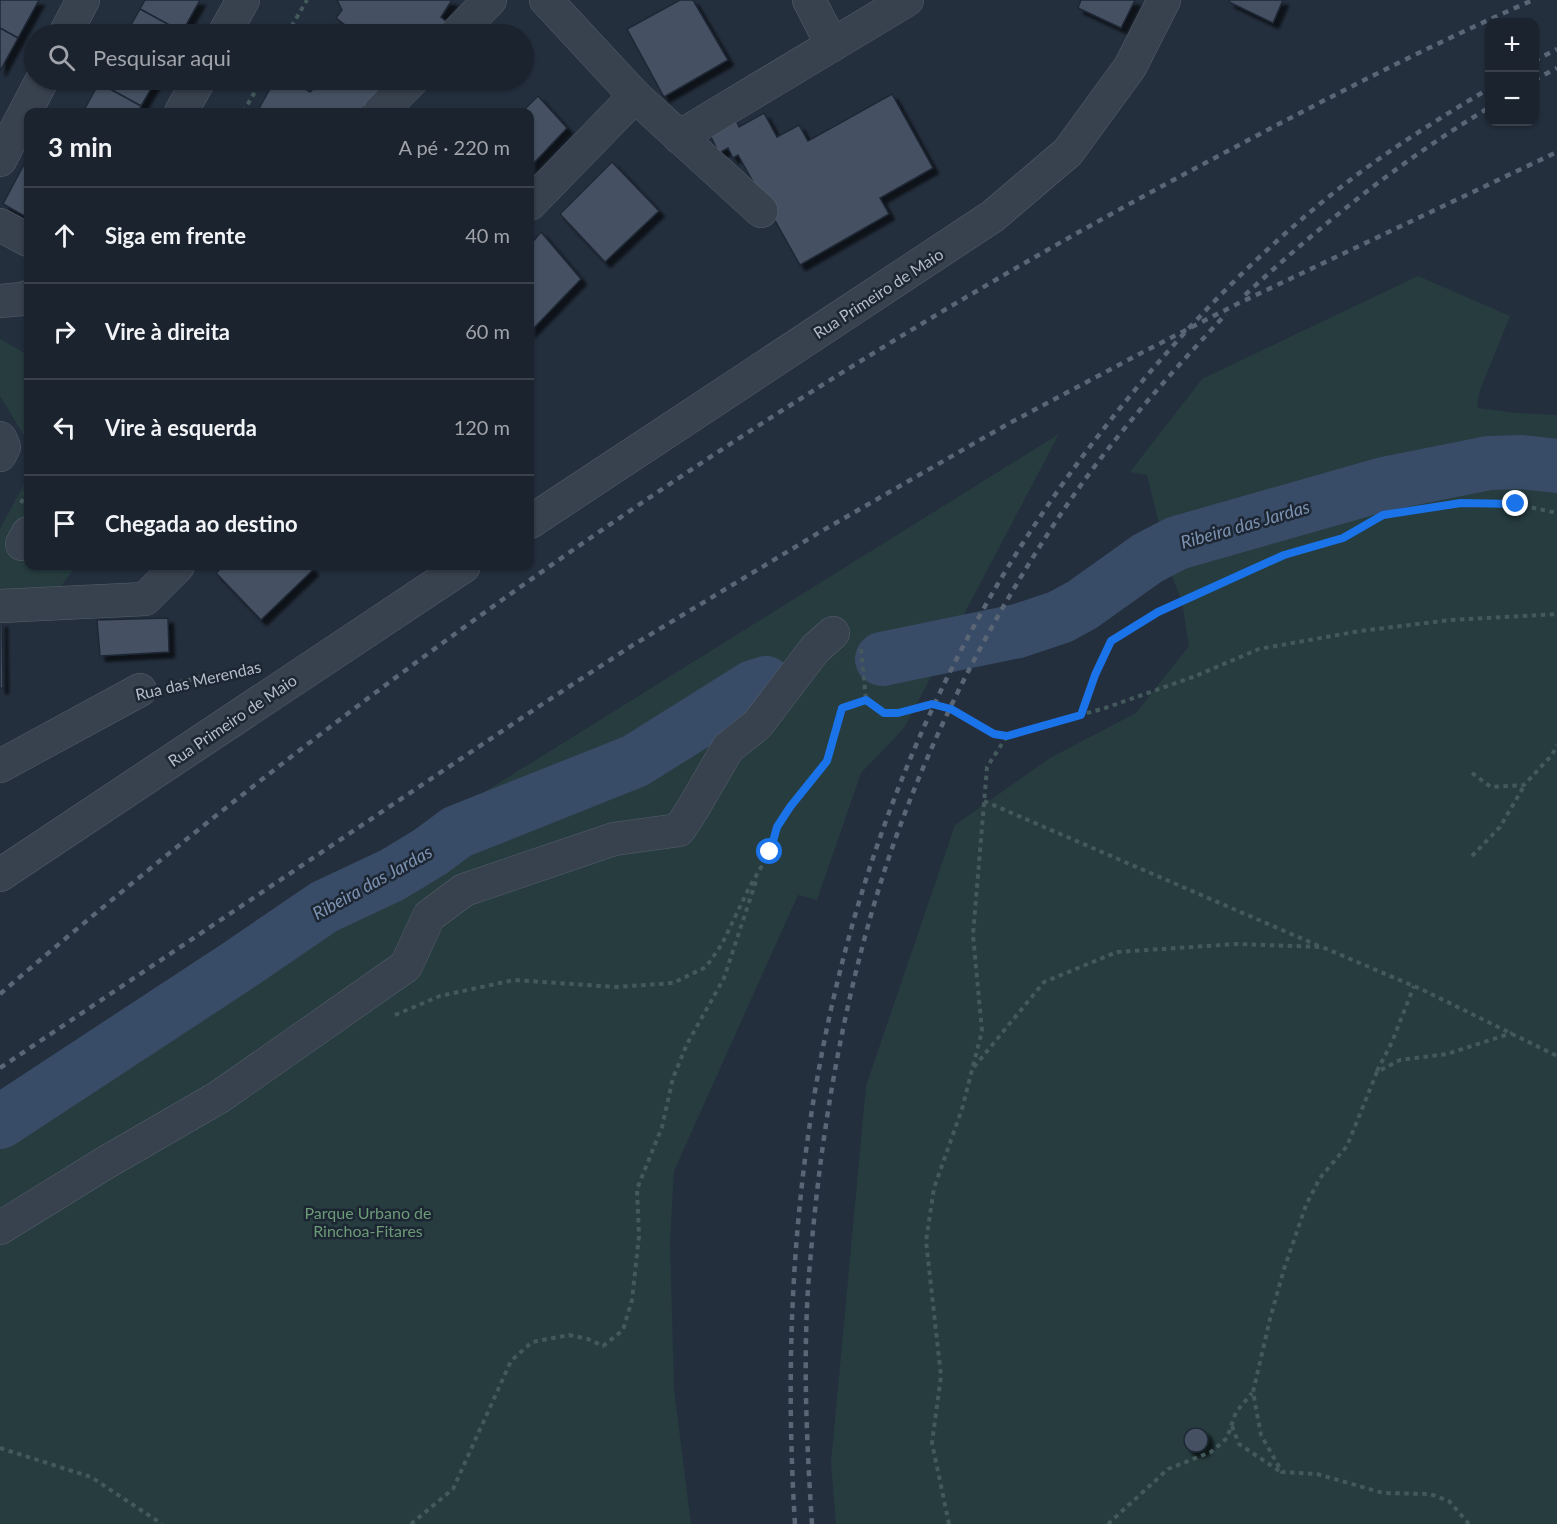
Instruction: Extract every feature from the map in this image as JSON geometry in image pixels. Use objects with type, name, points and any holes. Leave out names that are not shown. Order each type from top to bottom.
[{"type":"street","points":[[70,24],[83,0]]},
{"type":"street","points":[[230,24],[243,0]]},
{"type":"street","points":[[466,24],[490,0]]},
{"type":"street","points":[[546,0],[635,96],[761,211]]},
{"type":"street","points":[[809,0],[832,45]]},
{"type":"street","points":[[680,137],[907,0]]},
{"type":"street","name":"Rua Primeiro de Maio","points":[[534,519],[993,216],[1068,152],[1130,67],[1164,0]]},
{"type":"street","points":[[27,108],[37,90]]},
{"type":"street","points":[[183,108],[193,90]]},
{"type":"street","points":[[384,108],[402,90]]},
{"type":"street","points":[[534,200],[635,96]]},
{"type":"street","points":[[0,160],[24,114]]},
{"type":"street","points":[[0,225],[24,238]]},
{"type":"street","points":[[0,301],[24,298]]},
{"type":"street","points":[[0,438],[4,447],[0,455]]},
{"type":"street","points":[[0,606],[146,599],[174,570]]},
{"type":"street","name":"Rua Primeiro de Maio","points":[[0,875],[458,570]]},
{"type":"street","points":[[0,1228],[105,1163],[219,1097],[406,966],[429,915],[464,890],[615,839],[679,830],[728,748],[757,725],[815,649],[833,633]]},
{"type":"street","name":"Rua das Merendas","points":[[0,766],[140,690]]},
{"type":"path","points":[[293,24],[307,0]]},
{"type":"path","points":[[245,108],[256,90]]},
{"type":"path","points":[[1081,715],[1095,675],[1111,641],[1158,612],[1284,555],[1343,538],[1383,515],[1461,503],[1516,504],[1557,513]]},
{"type":"path","points":[[833,633],[861,645],[866,700],[884,713],[898,713],[932,704],[951,709],[994,734],[1007,736],[1081,715],[1193,677],[1259,649],[1360,631],[1451,620],[1557,614]]},
{"type":"path","name":"Rua das Merendas","points":[[140,690],[256,666]]},
{"type":"path","points":[[389,1017],[440,996],[514,980],[616,987],[673,983],[706,967],[722,945],[770,852],[777,827],[827,761],[842,708],[866,700]]},
{"type":"path","points":[[949,1524],[932,1443],[941,1376],[926,1241],[934,1188],[962,1109],[982,1030],[974,935],[984,801],[987,767],[1007,736]]},
{"type":"path","points":[[1472,855],[1500,827],[1524,785],[1552,755],[1557,745]]},
{"type":"path","points":[[1472,773],[1491,787],[1524,785]]},
{"type":"path","points":[[984,801],[1414,986],[1557,1056]]},
{"type":"path","points":[[411,1524],[453,1489],[511,1361],[532,1342],[569,1335],[588,1339],[603,1346],[623,1330],[632,1300],[639,1236],[637,1189],[662,1127],[673,1078],[687,1044],[724,978],[758,872]]},
{"type":"path","points":[[972,1069],[1044,982],[1117,952],[1237,944],[1322,947]]},
{"type":"path","points":[[1282,1472],[1261,1435],[1253,1392],[1270,1319],[1306,1205],[1320,1178],[1347,1146],[1414,986]]},
{"type":"path","points":[[1377,1072],[1401,1060],[1447,1054],[1512,1033]]},
{"type":"path","points":[[1108,1524],[1168,1468],[1212,1452],[1227,1438],[1236,1412],[1253,1392]]},
{"type":"path","points":[[1232,1425],[1239,1444],[1282,1472],[1317,1474],[1383,1493],[1430,1494],[1449,1502],[1469,1524]]},
{"type":"path","points":[[0,1448],[91,1477],[162,1524]]},
{"type":"green space","points":[[1418,276],[1510,316],[1479,393],[1477,408],[1557,415],[1557,1524],[836,1524],[831,1463],[866,1086],[955,825],[1050,758],[1136,713],[1189,646],[1182,602],[1172,576],[1147,475],[1130,472],[1202,379]]},
{"type":"green space","points":[[0,339],[24,353],[24,435],[0,396]]},
{"type":"green space","name":"Parque Urbano de Rinchoa-Fitares","points":[[1059,434],[904,728],[861,773],[817,900],[798,895],[674,1171],[670,1242],[674,1389],[691,1524],[0,1524],[0,1097],[295,910]]},
{"type":"green space","points":[[24,484],[24,570],[73,570],[56,593],[0,595],[0,529]]},
{"type":"building","points":[[0,0],[39,0],[18,38],[0,28]]},
{"type":"building","points":[[145,0],[200,0],[186,24],[167,24],[140,9]]},
{"type":"building","points":[[337,0],[452,0],[441,17],[447,24],[344,24],[336,18],[342,10]]},
{"type":"building","points":[[680,0],[693,0],[728,60],[664,97],[627,29]]},
{"type":"building","points":[[1081,0],[1135,0],[1121,28],[1078,8]]},
{"type":"building","points":[[1230,0],[1283,0],[1273,23],[1229,2]]},
{"type":"building","points":[[140,9],[167,24],[132,24]]},
{"type":"building","points":[[0,28],[18,38],[0,71]]},
{"type":"building","points":[[95,90],[112,90],[141,106],[140,108],[85,108]]},
{"type":"building","points":[[112,90],[150,90],[141,106]]},
{"type":"building","points":[[269,90],[307,90],[310,92],[312,90],[382,90],[363,108],[259,108]]},
{"type":"building","points":[[892,94],[933,168],[880,198],[889,214],[800,265],[738,155],[733,158],[728,148],[719,153],[710,135],[736,120],[739,127],[764,113],[777,137],[799,125],[808,141]]},
{"type":"building","points":[[538,96],[567,128],[534,163],[534,108],[526,108]]},
{"type":"building","points":[[612,162],[659,211],[605,262],[560,214]]},
{"type":"building","points":[[24,165],[24,216],[3,204]]},
{"type":"building","points":[[541,232],[581,279],[534,328],[534,240]]},
{"type":"building","points":[[219,570],[313,570],[261,620],[216,573]]},
{"type":"building","points":[[168,618],[169,652],[100,656],[97,620]]},
{"type":"building","points":[[0,622],[2,622],[3,688],[0,688]]},
{"type":"building","points":[[1196,1428],[1204,1432],[1208,1440],[1204,1448],[1196,1452],[1188,1448],[1184,1440],[1188,1432]]},
{"type":"waterway","name":"Ribeira das Jardas","points":[[882,659],[1018,631],[1060,617],[1082,605],[1148,558],[1177,543],[1384,484],[1489,463],[1522,462],[1557,466]]},
{"type":"waterway","name":"Ribeira das Jardas","points":[[0,1122],[324,907],[392,875],[457,832],[635,761],[753,687],[766,683]]},
{"type":"railway","points":[[0,994],[278,767],[422,658],[568,554],[716,453],[868,357],[1022,264],[1310,108],[1398,63],[1533,0]]},
{"type":"railway","points":[[1539,58],[1557,49]]},
{"type":"railway","points":[[1539,77],[1557,68]]},
{"type":"railway","points":[[795,1524],[791,1372],[798,1222],[818,1076],[850,933],[896,795],[956,660],[1031,531],[1121,407],[1204,312],[1296,224],[1362,171],[1485,91]]},
{"type":"railway","points":[[1245,295],[1333,218],[1424,149],[1485,110]]},
{"type":"railway","points":[[0,1068],[541,705],[633,645],[820,532],[1006,425],[1145,351],[1235,305],[1557,152]]},
{"type":"railway","points":[[812,1524],[806,1354],[808,1286],[816,1204],[837,1059],[858,963],[885,869],[921,773],[964,679],[1041,545],[1069,502],[1124,429],[1226,314]]},
{"type":"route","points":[[770,852],[777,827],[827,761],[842,708],[866,700],[884,713],[898,713],[932,704],[951,709],[994,734],[1007,736],[1081,715],[1095,675],[1111,641],[1158,612],[1284,555],[1343,538],[1383,515],[1461,503],[1516,504]]}]
